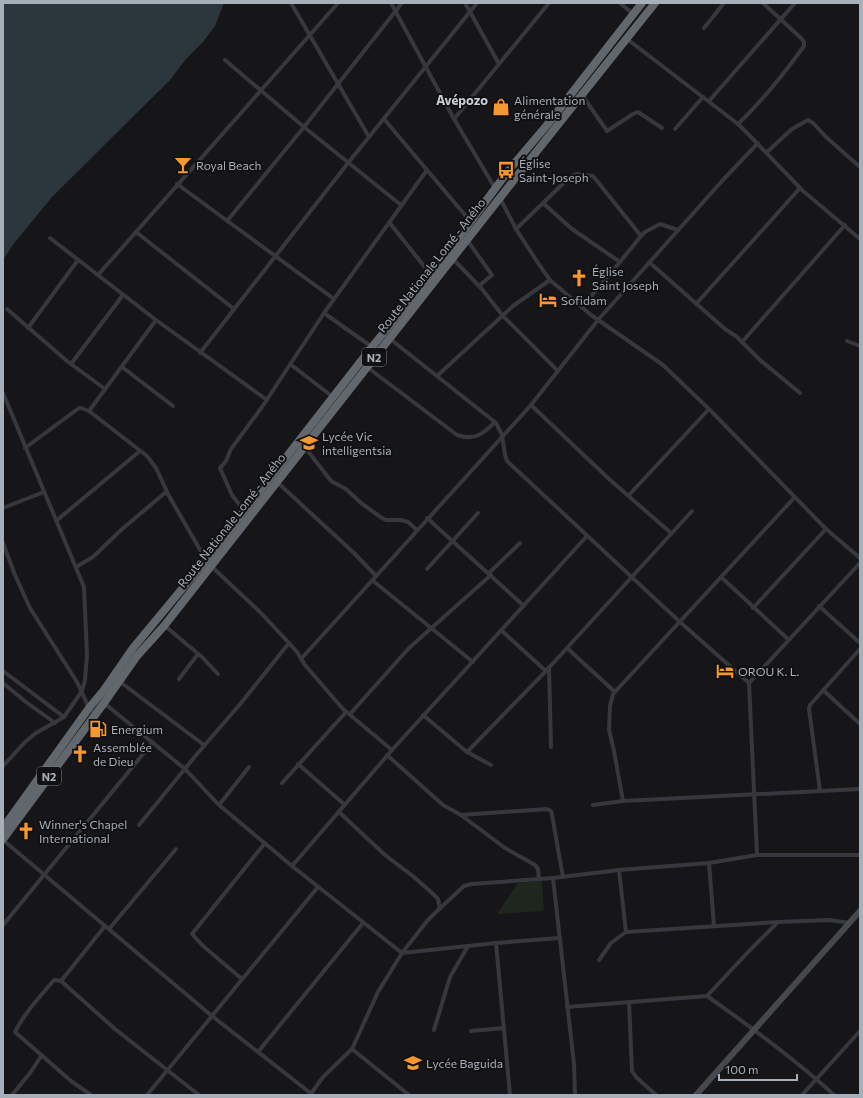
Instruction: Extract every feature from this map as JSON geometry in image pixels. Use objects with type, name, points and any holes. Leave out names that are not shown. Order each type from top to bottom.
[{"type":"highway","name":"Route Nationale Lomé - Aného","points":[[96,714],[137,656],[164,626],[244,511],[372,347],[431,275],[495,188],[548,125],[642,3]]},
{"type":"highway","name":"Route Nationale Lomé - Aného","points":[[3,828],[133,648],[277,482],[389,338],[655,3]]},
{"type":"highway","name":"N2","points":[[3,840],[96,714]]},
{"type":"street","points":[[291,3],[369,138]]},
{"type":"street","points":[[98,275],[338,3]]},
{"type":"street","points":[[391,3],[454,119],[495,188],[516,229],[550,280],[598,320],[663,365],[709,409],[794,498],[826,529],[860,558]]},
{"type":"street","points":[[227,221],[304,127],[337,83],[402,3]]},
{"type":"street","points":[[465,3],[499,64]]},
{"type":"street","points":[[200,353],[348,163],[477,3]]},
{"type":"street","points":[[454,119],[549,3]]},
{"type":"street","points":[[620,3],[633,14]]},
{"type":"street","points":[[704,28],[724,3]]},
{"type":"street","points":[[738,124],[756,107],[779,81],[804,46],[802,39],[763,3]]},
{"type":"street","points":[[709,101],[795,3]]},
{"type":"street","points":[[626,39],[738,124],[800,188],[860,238]]},
{"type":"street","points":[[225,60],[304,127],[401,205]]},
{"type":"street","points":[[582,95],[607,132],[638,112],[662,128]]},
{"type":"street","points":[[675,130],[703,97]]},
{"type":"street","points":[[384,119],[470,221]]},
{"type":"street","points":[[766,153],[792,129],[808,120],[860,167]]},
{"type":"street","points":[[301,659],[502,435],[531,405],[598,320],[678,230],[758,144]]},
{"type":"street","points":[[244,511],[232,495],[220,468],[324,313],[427,170]]},
{"type":"street","points":[[516,229],[571,176],[577,174],[593,176],[641,236]]},
{"type":"street","points":[[177,184],[334,299]]},
{"type":"street","points":[[696,304],[800,188]]},
{"type":"street","points":[[543,203],[572,229],[620,262]]},
{"type":"street","points":[[389,222],[431,275]]},
{"type":"street","points":[[582,307],[645,232],[660,224],[678,230]]},
{"type":"street","points":[[742,342],[845,225]]},
{"type":"street","points":[[136,232],[234,309]]},
{"type":"street","points":[[50,238],[200,353],[267,400]]},
{"type":"street","points":[[467,240],[492,275],[480,286]]},
{"type":"street","points":[[453,259],[480,286],[503,316],[558,371]]},
{"type":"street","points":[[28,328],[78,260]]},
{"type":"street","points":[[649,262],[724,329],[742,342],[760,360],[800,393]]},
{"type":"street","points":[[437,376],[513,306],[550,280]]},
{"type":"street","points":[[71,364],[123,295]]},
{"type":"street","points":[[7,309],[71,364],[105,389]]},
{"type":"street","points":[[324,313],[372,347]]},
{"type":"street","points":[[88,411],[156,320]]},
{"type":"street","points":[[389,338],[495,422],[502,435],[507,461],[680,622],[750,683]]},
{"type":"street","points":[[848,341],[860,346]]},
{"type":"street","points":[[290,364],[333,397]]},
{"type":"street","points":[[122,366],[173,406]]},
{"type":"street","points":[[367,367],[457,435],[464,438],[473,438],[484,433],[495,422]]},
{"type":"street","points":[[3,395],[84,587],[86,628],[86,670],[82,691],[64,717],[25,742],[3,766]]},
{"type":"street","points":[[531,405],[609,479],[671,533]]},
{"type":"street","points":[[25,448],[79,408],[82,408],[140,451],[152,462],[166,492],[208,563],[259,611],[289,644],[305,666],[348,713],[392,750]]},
{"type":"street","points":[[629,496],[709,409]]},
{"type":"street","points":[[304,446],[331,480],[346,489],[361,503],[386,520],[401,520],[408,522],[417,530]]},
{"type":"street","points":[[56,520],[140,451]]},
{"type":"street","points":[[277,482],[354,553],[374,578],[431,628],[473,662]]},
{"type":"street","points":[[3,508],[44,492]]},
{"type":"street","points":[[76,567],[93,557],[121,530],[166,492]]},
{"type":"street","points":[[623,801],[609,730],[610,706],[615,692],[794,498]]},
{"type":"street","points":[[467,752],[567,648],[692,511]]},
{"type":"street","points":[[427,569],[478,513]]},
{"type":"street","points":[[428,518],[524,606]]},
{"type":"street","points":[[753,608],[826,529]]},
{"type":"street","points":[[292,866],[387,755],[502,631],[587,536]]},
{"type":"street","points":[[3,543],[30,608],[82,691],[89,708],[96,714]]},
{"type":"street","points":[[282,783],[298,764],[409,648],[490,574],[520,543]]},
{"type":"street","points":[[757,854],[750,683],[860,563]]},
{"type":"street","points":[[721,578],[789,640]]},
{"type":"street","points":[[819,606],[860,643]]},
{"type":"street","points":[[164,626],[198,654],[218,674]]},
{"type":"street","points":[[502,631],[547,669],[552,747]]},
{"type":"street","points":[[139,824],[289,644]]},
{"type":"street","points":[[567,648],[615,692]]},
{"type":"street","points":[[820,791],[808,712],[810,705],[860,649]]},
{"type":"street","points":[[179,679],[198,654]]},
{"type":"street","points":[[3,671],[64,717]]},
{"type":"street","points":[[119,681],[204,745]]},
{"type":"street","points":[[3,684],[55,723]]},
{"type":"street","points":[[823,690],[860,724]]},
{"type":"street","points":[[104,702],[185,768],[219,805],[318,888],[402,953],[559,938]]},
{"type":"street","points":[[424,715],[467,752],[491,765]]},
{"type":"street","points":[[3,925],[153,742]]},
{"type":"street","points":[[387,755],[443,805],[461,815],[505,848],[535,865],[538,869],[539,879]]},
{"type":"street","points":[[298,764],[345,805]]},
{"type":"street","points":[[219,805],[249,767]]},
{"type":"street","points":[[594,805],[623,801],[860,789]]},
{"type":"street","points":[[461,815],[547,809],[552,815],[563,877]]},
{"type":"street","points":[[339,812],[384,855],[414,877],[438,899],[440,909]]},
{"type":"street","points":[[3,840],[212,1016],[312,1094],[323,1077],[352,1049],[378,992],[402,953],[427,921],[464,886],[472,884],[563,877],[619,870],[709,863],[757,854],[860,854]]},
{"type":"street","points":[[242,979],[203,946],[192,934],[265,843]]},
{"type":"street","points":[[61,981],[176,849]]},
{"type":"street","points":[[709,863],[714,926]]},
{"type":"street","points":[[619,870],[626,932]]},
{"type":"street","points":[[553,878],[574,1064],[575,1095]]},
{"type":"street","points":[[147,1095],[318,888]]},
{"type":"street","points":[[696,1095],[860,911]]},
{"type":"street","points":[[599,960],[611,943],[626,932],[778,922],[830,920],[850,923]]},
{"type":"street","points":[[707,996],[748,951],[778,922]]},
{"type":"street","points":[[258,1052],[363,923]]},
{"type":"street","points":[[496,943],[510,1095]]},
{"type":"street","points":[[434,1030],[450,976],[468,946]]},
{"type":"street","points":[[91,1095],[71,1081],[15,1032],[28,1010],[54,980],[61,981],[109,1024],[199,1095]]},
{"type":"street","points":[[567,1006],[707,996],[817,1079],[834,1095]]},
{"type":"street","points":[[629,1002],[632,1071],[636,1077],[656,1095]]},
{"type":"street","points":[[471,1031],[504,1028]]},
{"type":"street","points":[[802,1095],[860,1032]]},
{"type":"street","points":[[352,1049],[409,1095]]},
{"type":"street","points":[[12,1095],[42,1055]]},
{"type":"shaded area","points":[[3,3],[224,3],[215,26],[203,42],[186,59],[170,80],[52,197],[15,242],[3,260]]},
{"type":"shaded area","points":[[542,881],[544,911],[498,914],[518,883]]},
{"type":"place","name":"Alimentation générale","points":[[501,107]]},
{"type":"place","name":"Royal Beach","points":[[183,165]]},
{"type":"place","name":"Église Saint-Joseph","points":[[506,170]]},
{"type":"place","name":"Église Saint Joseph","points":[[579,278]]},
{"type":"place","name":"Sofidam","points":[[548,300]]},
{"type":"place","name":"Lycée Vic intelligentsia","points":[[309,443]]},
{"type":"place","name":"OROU K. L.","points":[[725,671]]},
{"type":"place","name":"Energium","points":[[98,729]]},
{"type":"place","name":"Assemblée de Dieu","points":[[80,754]]},
{"type":"place","name":"Winner's Chapel International","points":[[26,831]]},
{"type":"place","name":"Lycée Baguida","points":[[413,1063]]},
{"type":"district","name":"Avépozo","points":[[462,100]]}]
